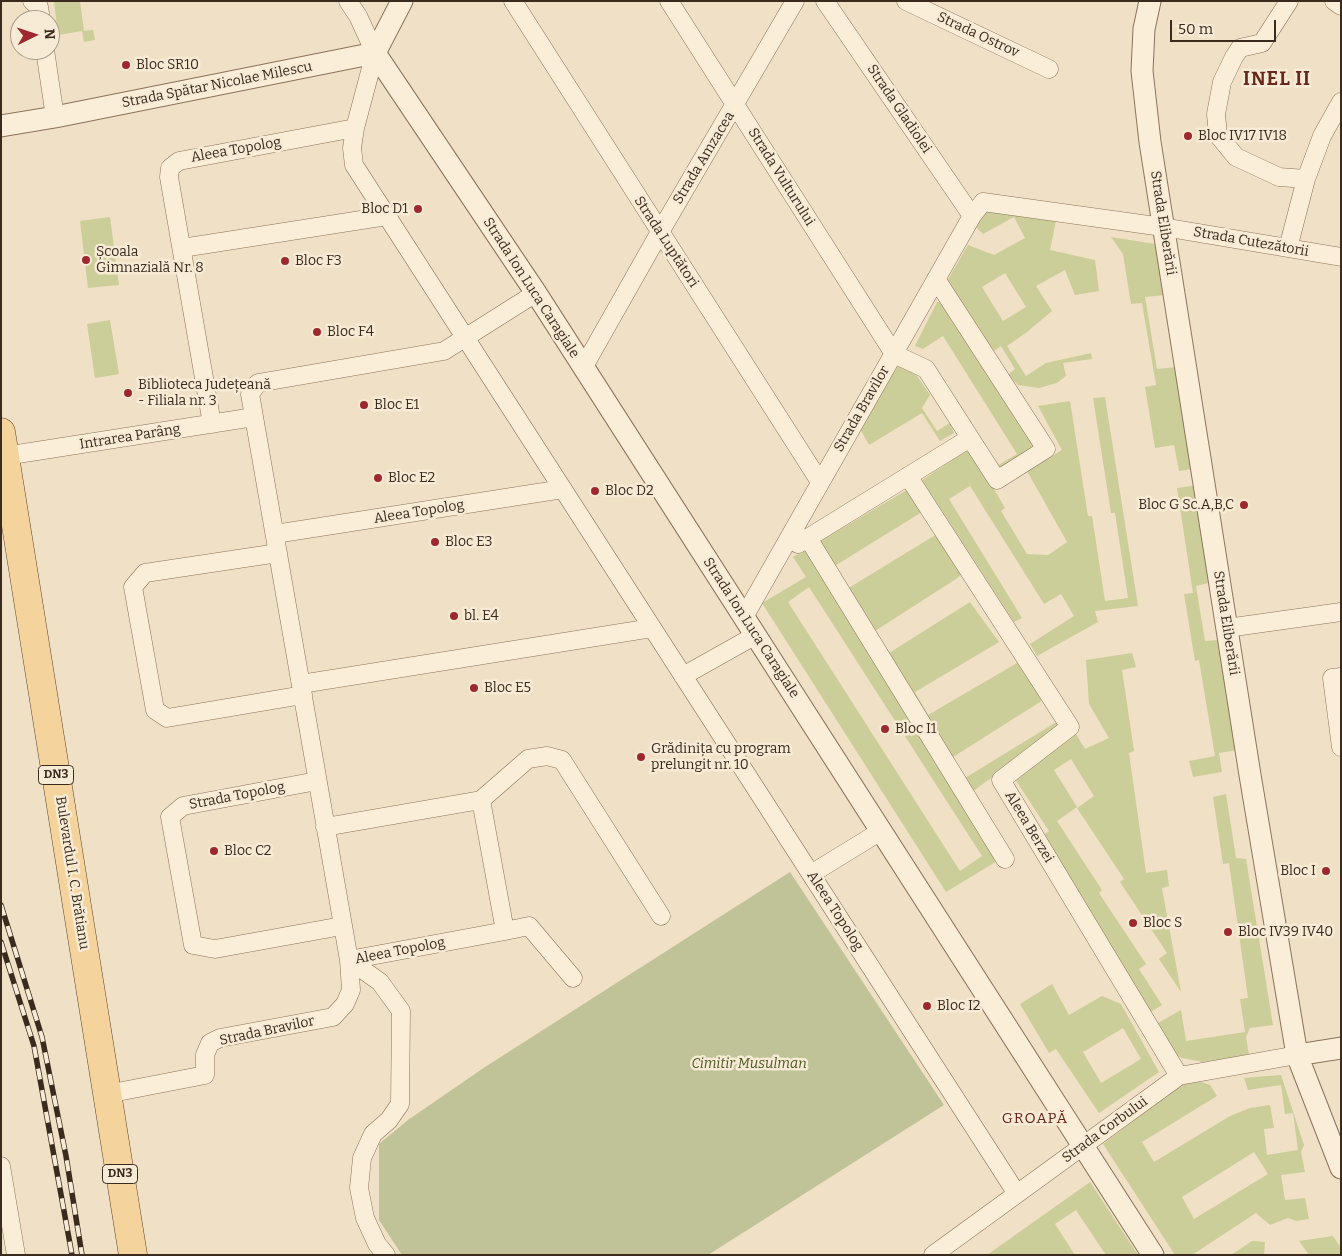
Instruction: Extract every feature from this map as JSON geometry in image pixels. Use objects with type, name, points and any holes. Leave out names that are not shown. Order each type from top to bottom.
[{"type":"main road","name":"Bulevardul I. C. Brătianu","points":[[3,444],[133,1255]]},
{"type":"street","name":"Strada Ion Luca Caragiale","points":[[348,1],[358,16],[375,53],[536,293],[1154,1255]]},
{"type":"street","points":[[375,53],[402,1]]},
{"type":"street","name":"Strada Luptători","points":[[513,1],[820,482]]},
{"type":"street","name":"Strada Vulturului","points":[[669,1],[894,354]]},
{"type":"street","name":"Strada Amzacea","points":[[583,368],[660,232],[796,1]]},
{"type":"street","name":"Strada Gladiolei","points":[[825,1],[972,216]]},
{"type":"street","name":"Strada Ostrov","points":[[906,1],[1049,69]]},
{"type":"street","name":"Strada Eliberării","points":[[1150,1],[1144,29],[1142,71],[1150,142],[1227,628],[1297,1055],[1341,1168]]},
{"type":"street","name":"Strada Eliberării","points":[[1142,71],[1151,29],[1163,1]]},
{"type":"street","points":[[1289,1],[1262,43],[1240,48],[1234,57],[1222,82],[1216,114],[1218,136],[1236,157],[1279,177],[1306,179]]},
{"type":"street","points":[[1334,1],[1341,6]]},
{"type":"street","name":"Strada Spătar Nicolae Milescu","points":[[1,126],[55,117],[375,53]]},
{"type":"street","name":"Aleea Topolog","points":[[375,53],[355,128],[352,148],[354,165],[1017,1194]]},
{"type":"street","points":[[46,60],[55,117]]},
{"type":"street","points":[[1288,248],[1306,179],[1322,136],[1341,102]]},
{"type":"street","name":"Aleea Topolog","points":[[212,424],[169,177],[170,168],[179,161],[355,128]]},
{"type":"street","name":"Strada Bravilor","points":[[744,617],[972,216],[983,202]]},
{"type":"street","name":"Strada Cutezătorii","points":[[983,202],[1163,227],[1341,257]]},
{"type":"street","points":[[182,248],[387,216]]},
{"type":"street","points":[[894,354],[926,369],[997,480],[1046,449],[936,279]]},
{"type":"street","points":[[349,960],[250,394],[258,383],[444,351],[536,293]]},
{"type":"street","name":"Intrarea Parâng","points":[[3,444],[212,424],[254,417]]},
{"type":"street","points":[[778,556],[970,438]]},
{"type":"street","name":"Aleea Berzei","points":[[908,476],[1070,727],[1001,780],[1179,1076]]},
{"type":"street","name":"Aleea Topolog","points":[[275,534],[563,489]]},
{"type":"street","points":[[808,538],[1006,859]]},
{"type":"street","points":[[278,553],[145,573],[133,588],[155,710],[167,718],[302,689],[652,628]]},
{"type":"street","points":[[1227,628],[1341,612]]},
{"type":"street","points":[[683,676],[756,636]]},
{"type":"street","points":[[1341,677],[1332,678],[1341,747]]},
{"type":"street","points":[[325,827],[481,800],[528,759],[547,756],[562,760],[661,916]]},
{"type":"street","name":"Strada Topolog","points":[[317,781],[183,806],[170,817],[193,945],[215,949],[342,926]]},
{"type":"street","points":[[481,800],[504,931]]},
{"type":"street","points":[[811,874],[881,831]]},
{"type":"street","name":"Aleea Topolog","points":[[349,960],[529,926],[573,978]]},
{"type":"street","name":"Aleea Topolog","points":[[349,960],[380,982],[402,1010],[400,1104],[389,1120],[374,1134],[362,1158],[359,1188],[365,1218],[377,1244],[386,1255]]},
{"type":"street","name":"Strada Bravilor","points":[[107,1094],[205,1075],[205,1054],[210,1043],[220,1038],[333,1017],[345,1004],[351,990],[349,960]]},
{"type":"street","points":[[1297,1055],[1341,1048]]},
{"type":"street","name":"Strada Corbului","points":[[933,1255],[1179,1076],[1297,1055]]},
{"type":"street","points":[[1,1166],[16,1255]]},
{"type":"green space","points":[[54,1],[80,1],[84,31],[93,30],[95,40],[84,42],[82,31],[60,35],[60,10],[55,10]]},
{"type":"green space","points":[[994,205],[1056,221],[1050,250],[1095,260],[1099,291],[1075,295],[1065,270],[1036,286],[1052,311],[1007,346],[1026,376],[1046,363],[1091,353],[1092,359],[1063,363],[1066,376],[1057,383],[1039,388],[1018,385],[1008,375],[1015,369],[1001,346],[994,351],[946,283],[968,245],[994,255],[1025,238],[1014,217],[983,234],[973,224]],"holes":[[[1005,273],[1026,307],[1003,321],[982,287]]]},
{"type":"green space","points":[[110,217],[119,285],[88,288],[80,221]]},
{"type":"green space","points":[[1111,237],[1155,244],[1165,295],[1145,297],[1157,369],[1177,367],[1192,469],[1179,471],[1174,445],[1155,448],[1145,387],[1156,385],[1142,303],[1131,304],[1123,254]]},
{"type":"green space","points":[[937,302],[947,303],[1038,448],[1002,473],[997,466],[1017,454],[943,336],[923,349],[915,346]]},
{"type":"green space","points":[[110,320],[119,374],[95,378],[87,324]]},
{"type":"green space","points":[[903,363],[913,370],[930,395],[922,408],[937,431],[950,423],[954,433],[940,441],[922,413],[869,445],[859,427],[894,370]]},
{"type":"green space","points":[[1105,397],[1138,606],[1095,611],[1098,622],[1037,656],[1030,644],[1074,616],[1061,594],[1044,604],[970,486],[949,499],[1022,618],[1014,622],[922,480],[970,448],[1005,508],[1001,511],[1027,554],[1048,555],[1067,542],[1027,471],[1062,450],[1038,406],[1070,401],[1088,516],[1092,516],[1105,601],[1128,598],[1115,513],[1111,513],[1093,398]]},
{"type":"green space","points":[[1198,485],[1213,582],[1196,586],[1205,641],[1220,640],[1237,750],[1219,753],[1222,772],[1193,777],[1189,761],[1215,756],[1199,660],[1195,661],[1184,594],[1193,593],[1177,488]]},
{"type":"green space","points":[[907,490],[922,512],[833,567],[847,589],[937,534],[963,573],[875,631],[889,653],[970,602],[999,642],[915,692],[928,715],[1017,663],[1042,699],[953,757],[965,778],[1058,721],[1062,726],[972,792],[999,860],[946,892],[762,603],[806,577],[793,557]],"holes":[[[809,587],[982,856],[960,871],[788,602]]]},
{"type":"green space","points":[[1132,653],[1136,667],[1122,670],[1134,751],[1129,753],[1146,873],[1167,870],[1169,886],[1162,888],[1181,992],[1159,959],[1167,953],[1120,882],[1124,879],[1077,808],[1094,796],[1071,759],[1054,770],[1077,807],[1057,821],[1102,890],[1099,893],[1146,964],[1139,969],[1162,1005],[1149,1013],[1042,836],[1049,831],[1013,776],[1076,734],[1085,749],[1109,738],[1089,704],[1086,660]]},
{"type":"green space","points":[[1226,794],[1236,858],[1246,859],[1273,1025],[1250,1028],[1246,1037],[1249,1055],[1203,1062],[1182,1058],[1168,1051],[1158,1023],[1181,1010],[1186,1041],[1245,1032],[1240,999],[1248,998],[1229,863],[1223,864],[1213,797]]},
{"type":"green space","name":"Cimitir Musulman","points":[[790,872],[944,1105],[708,1255],[402,1255],[379,1220],[379,1144],[408,1120],[485,1067]]},
{"type":"green space","points":[[1052,984],[1069,1015],[1102,996],[1121,1004],[1159,1072],[1099,1113],[1056,1049],[1049,1053],[1020,1004]],"holes":[[[1123,1028],[1141,1059],[1101,1083],[1083,1052]]]},
{"type":"green space","points":[[1281,1075],[1304,1145],[1301,1152],[1305,1172],[1281,1175],[1285,1200],[1305,1198],[1309,1219],[1296,1221],[1288,1218],[1270,1225],[1256,1213],[1192,1255],[1175,1255],[1103,1144],[1190,1078],[1210,1085],[1217,1096],[1142,1142],[1154,1162],[1230,1116],[1250,1108],[1270,1105],[1274,1128],[1264,1129],[1267,1155],[1298,1150],[1293,1113],[1285,1114],[1281,1085],[1248,1090],[1244,1078]],"holes":[[[1254,1152],[1268,1174],[1194,1219],[1182,1197]]]},
{"type":"green space","points":[[1090,1182],[1138,1255],[1106,1255],[1076,1210],[1055,1224],[1075,1255],[987,1255]]},
{"type":"green space","points":[[1333,1236],[1341,1248],[1341,1255],[1309,1255],[1299,1241]]},
{"type":"green space","points":[[1252,1241],[1265,1242],[1264,1255],[1231,1255]]},
{"type":"railway","points":[[1,905],[42,1037],[66,1156],[82,1255]]},
{"type":"railway","points":[[1,942],[34,1046],[72,1255]]},
{"type":"place","name":"Bloc SR10","points":[[126,65]]},
{"type":"place","name":"Bloc IV17 IV18","points":[[1188,136]]},
{"type":"place","name":"Bloc D1","points":[[418,209]]},
{"type":"place","name":"Școala Gimnazială Nr. 8","points":[[86,260]]},
{"type":"place","name":"Bloc F3","points":[[285,261]]},
{"type":"place","name":"Bloc F4","points":[[317,332]]},
{"type":"place","name":"Biblioteca Județeană - Filiala nr. 3","points":[[128,393]]},
{"type":"place","name":"Bloc E1","points":[[364,405]]},
{"type":"place","name":"Bloc E2","points":[[378,478]]},
{"type":"place","name":"Bloc D2","points":[[595,491]]},
{"type":"place","name":"Bloc G Sc.A,B,C","points":[[1244,505]]},
{"type":"place","name":"Bloc E3","points":[[435,542]]},
{"type":"place","name":"bl. E4","points":[[454,616]]},
{"type":"place","name":"Bloc E5","points":[[474,688]]},
{"type":"place","name":"Bloc I1","points":[[885,729]]},
{"type":"place","name":"Grădinița cu program prelungit nr. 10","points":[[641,757]]},
{"type":"place","name":"Bloc C2","points":[[214,851]]},
{"type":"place","name":"Bloc I","points":[[1326,871]]},
{"type":"place","name":"Bloc S","points":[[1133,923]]},
{"type":"place","name":"Bloc IV39 IV40","points":[[1228,932]]},
{"type":"place","name":"Bloc I2","points":[[927,1006]]},
{"type":"district","name":"INEL II","points":[[1277,80]]},
{"type":"district","name":"GROAPĂ","points":[[1035,1119]]}]
